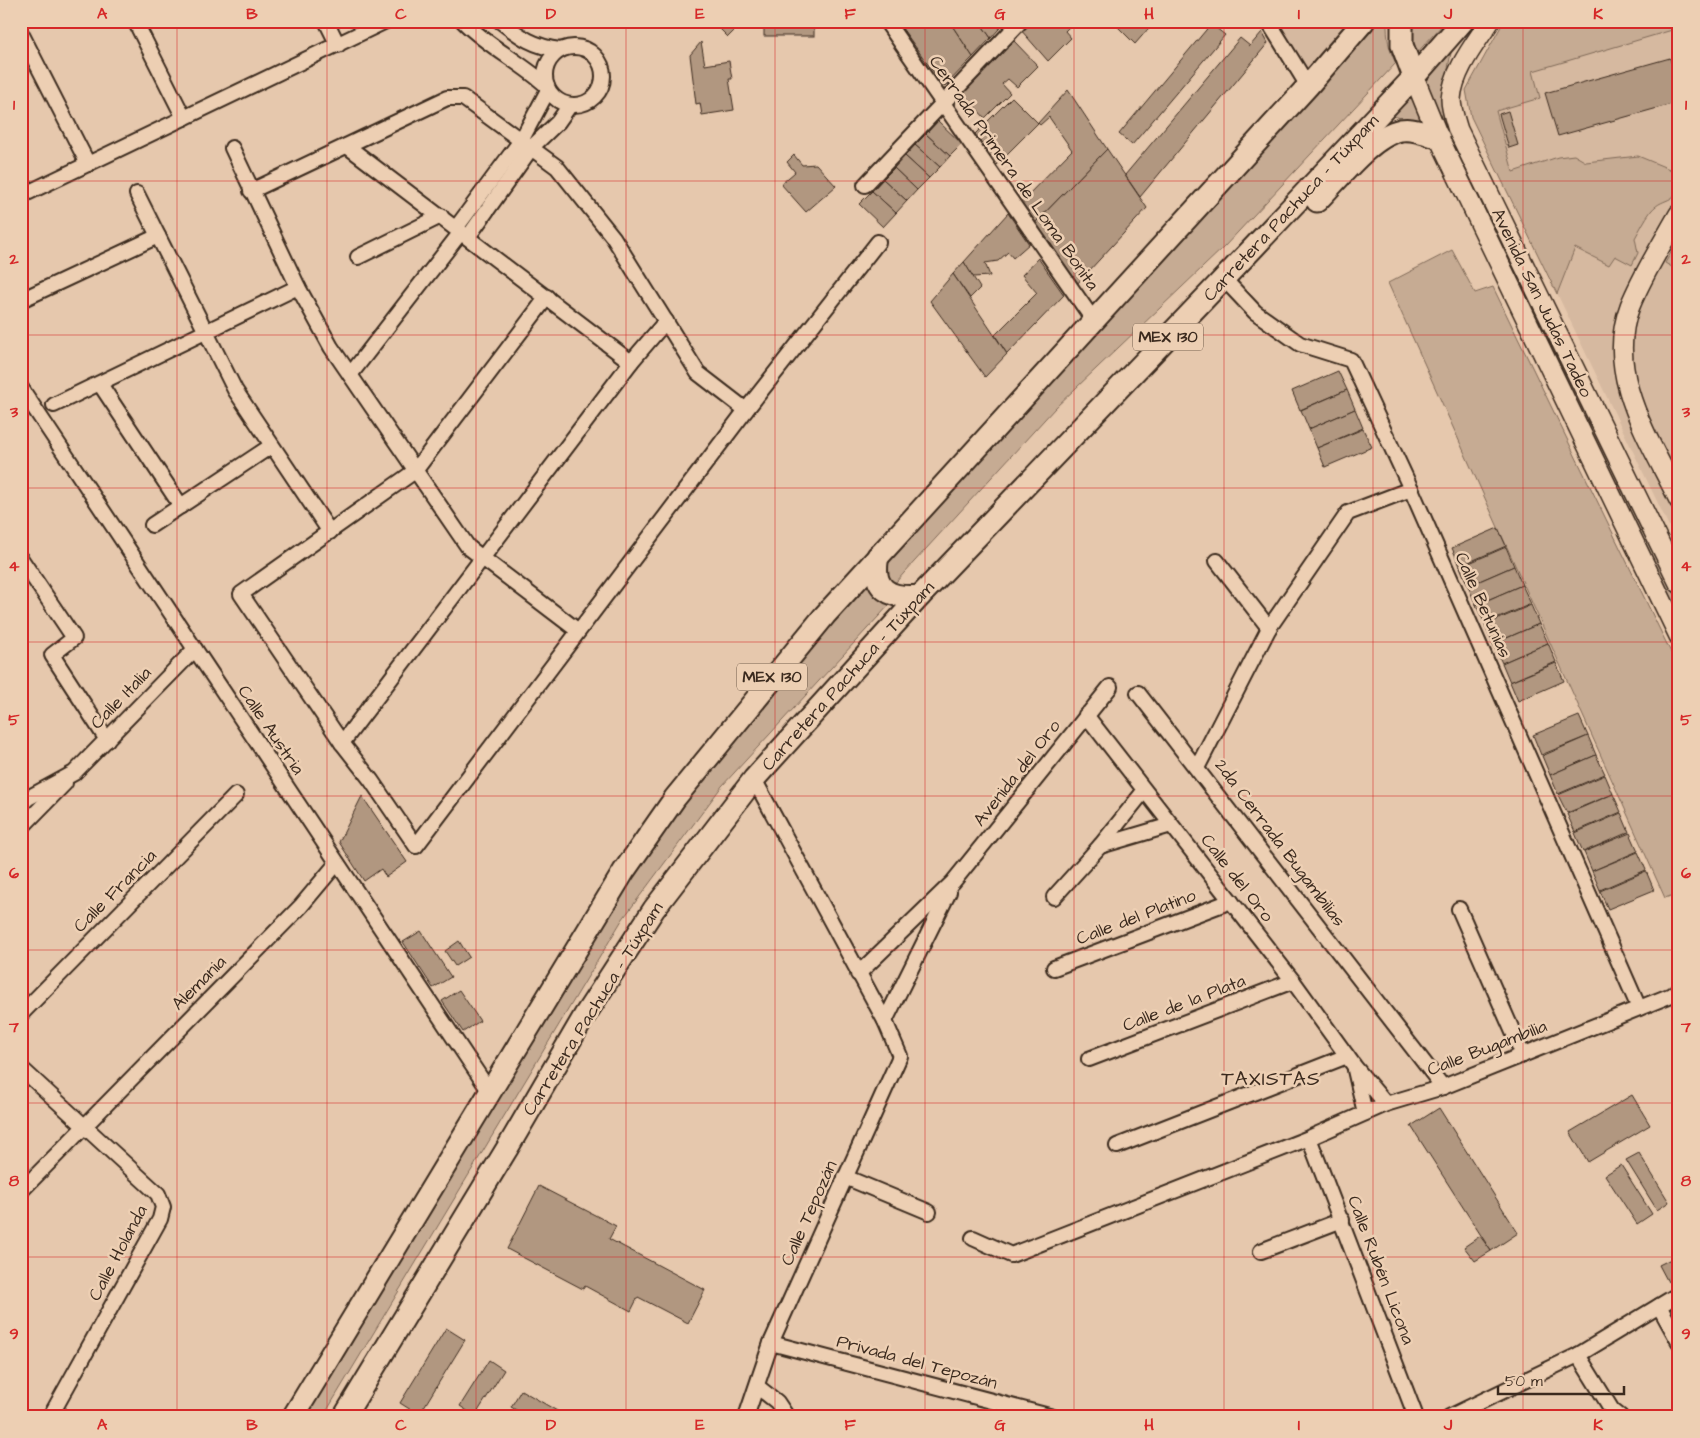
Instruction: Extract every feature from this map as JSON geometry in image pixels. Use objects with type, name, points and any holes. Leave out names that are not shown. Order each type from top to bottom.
[{"type":"main road","name":"MEX 130","points":[[293,1417],[624,871],[675,798],[778,670],[878,556],[1308,86],[1364,21]]},
{"type":"main road","points":[[1402,21],[1402,45],[1414,77]]},
{"type":"main road","name":"Carretera Pachuca - Túxpam","points":[[344,1417],[504,1154],[585,1015],[654,909],[754,780],[920,596],[1224,279],[1414,77],[1463,21]]},
{"type":"main road","points":[[1254,247],[1294,224],[1370,147],[1383,138],[1402,130],[1412,130],[1439,138]]},
{"type":"main road","points":[[878,556],[875,571],[880,584],[887,592],[901,598],[920,596]]},
{"type":"street","points":[[135,21],[184,118]]},
{"type":"street","points":[[326,21],[338,44]]},
{"type":"street","points":[[21,196],[386,21]]},
{"type":"street","points":[[463,21],[472,31],[510,60],[533,73],[562,102],[570,105],[589,101],[597,94],[603,81],[602,66],[589,50],[579,47],[560,50],[542,48],[527,42],[500,21]]},
{"type":"street","name":"Cerrada Primera de Loma Bonita","points":[[886,21],[1094,321]]},
{"type":"street","points":[[865,185],[1021,21]]},
{"type":"street","points":[[1268,21],[1308,86]]},
{"type":"street","name":"Avenida San Judas Tadeo","points":[[1490,21],[1458,74],[1451,98],[1458,130],[1679,583]]},
{"type":"street","points":[[21,33],[88,164]]},
{"type":"street","points":[[350,376],[462,232],[527,143],[548,88],[545,72],[548,63],[560,50]]},
{"type":"street","name":"Avenida San Judas Tadeo","points":[[1414,77],[1439,138],[1679,636]]},
{"type":"street","points":[[251,191],[456,96],[463,98],[558,167],[613,237],[698,373],[746,410]]},
{"type":"street","points":[[527,143],[558,122],[570,105]]},
{"type":"street","points":[[1439,138],[1458,130]]},
{"type":"street","points":[[347,146],[631,362]]},
{"type":"street","points":[[232,148],[298,287],[350,376],[468,548],[577,630]]},
{"type":"street","points":[[137,194],[235,390],[270,446],[330,532]]},
{"type":"street","points":[[1679,214],[1638,288],[1630,308],[1622,344],[1626,383],[1632,403],[1679,500]]},
{"type":"street","points":[[358,256],[441,216]]},
{"type":"street","points":[[21,300],[158,236]]},
{"type":"street","points":[[546,297],[415,471],[241,594],[342,743],[371,780],[416,846],[577,630],[878,242]]},
{"type":"street","name":"Calle Betunias","points":[[1224,279],[1255,312],[1300,344],[1351,360],[1411,488],[1639,1008]]},
{"type":"street","points":[[54,405],[298,287]]},
{"type":"street","points":[[342,743],[631,362],[666,321]]},
{"type":"street","points":[[100,384],[181,506]]},
{"type":"street","name":"Calle Austria","points":[[21,388],[490,1092]]},
{"type":"street","points":[[152,525],[270,446]]},
{"type":"street","name":"2da Cerrada Bugambilias","points":[[1411,488],[1348,513],[1269,628],[1197,768],[1443,1087]]},
{"type":"street","points":[[21,559],[74,638],[52,654],[107,740]]},
{"type":"street","points":[[1217,561],[1269,628]]},
{"type":"street","name":"Calle Italia","points":[[21,828],[195,649]]},
{"type":"street","name":"Avenida del Oro","points":[[858,974],[954,882],[1110,687]]},
{"type":"street","points":[[1138,693],[1197,768]]},
{"type":"street","name":"Calle del Oro","points":[[1086,715],[1386,1104]]},
{"type":"street","name":"Calle Italia","points":[[24,797],[74,773]]},
{"type":"street","points":[[754,780],[885,1021]]},
{"type":"street","points":[[1054,897],[1100,846],[1144,791]]},
{"type":"street","name":"Calle Francia","points":[[21,1014],[236,795]]},
{"type":"street","points":[[1100,846],[1171,825]]},
{"type":"street","name":"Alemania","points":[[21,1191],[301,906],[337,863]]},
{"type":"street","name":"Avenida del Oro","points":[[885,1021],[954,882]]},
{"type":"street","name":"Calle del Platino","points":[[1054,968],[1231,901]]},
{"type":"street","points":[[1459,909],[1523,1055]]},
{"type":"street","name":"Calle de la Plata","points":[[1089,1059],[1293,981]]},
{"type":"street","name":"Calle Bugambilia","points":[[973,1238],[1011,1255],[1309,1138],[1386,1104],[1443,1087],[1679,992]]},
{"type":"street","name":"Calle Tepozán","points":[[746,1417],[758,1387],[771,1343],[900,1056],[885,1021]]},
{"type":"street","points":[[1117,1146],[1351,1061]]},
{"type":"street","name":"Calle del Oro","points":[[1351,1061],[1364,1113]]},
{"type":"street","points":[[21,1068],[83,1126]]},
{"type":"street","name":"Calle Holanda","points":[[50,1417],[160,1219],[164,1207],[158,1194],[83,1126]]},
{"type":"street","name":"Calle Rubén Licona","points":[[1309,1138],[1416,1417]]},
{"type":"street","points":[[845,1177],[930,1212]]},
{"type":"street","points":[[1261,1251],[1342,1220]]},
{"type":"street","points":[[1449,1417],[1578,1354],[1679,1294]]},
{"type":"street","points":[[1659,1306],[1679,1342]]},
{"type":"street","name":"Privada del Tepozán","points":[[771,1343],[1053,1417]]},
{"type":"street","points":[[1578,1354],[1612,1410],[1621,1417]]},
{"type":"street","points":[[758,1387],[776,1402],[787,1417]]},
{"type":"shaded area","points":[[1275,21],[1375,21],[1320,88]]},
{"type":"shaded area","points":[[1364,21],[1387,21],[1388,43],[1396,63],[1224,247],[1055,408],[896,582],[890,582],[883,570],[892,559]]},
{"type":"shaded area","points":[[1410,21],[1446,21],[1414,56],[1411,46]]},
{"type":"shaded area","points":[[1504,21],[1679,21],[1679,28],[1533,71],[1540,98],[1496,111],[1513,172],[1558,157],[1574,155],[1586,162],[1638,156],[1679,173],[1677,191],[1674,196],[1651,211],[1635,238],[1638,253],[1632,265],[1615,256],[1609,265],[1575,248],[1557,294],[1471,117],[1466,90]]},
{"type":"shaded area","points":[[1540,21],[1679,21],[1679,547],[1477,127]]},
{"type":"shaded area","points":[[1451,53],[1442,98],[1447,121],[1442,123],[1424,81]]},
{"type":"shaded area","points":[[1413,95],[1429,129],[1417,122],[1393,116]]},
{"type":"shaded area","points":[[1484,204],[1679,603],[1679,614],[1480,205]]},
{"type":"shaded area","points":[[1679,239],[1679,271],[1665,263]]},
{"type":"shaded area","points":[[1452,250],[1475,293],[1493,287],[1679,669],[1679,893],[1665,898],[1388,283]]},
{"type":"shaded area","points":[[866,584],[874,592],[891,603],[722,786],[622,920],[323,1417],[300,1417],[608,909],[705,768]]},
{"type":"building","points":[[725,21],[744,21],[728,37],[719,28]]},
{"type":"building","points":[[764,21],[814,21],[814,36],[764,36]]},
{"type":"building","points":[[897,21],[949,21],[973,57],[944,87]]},
{"type":"building","points":[[949,21],[979,21],[991,38],[973,57]]},
{"type":"building","points":[[979,21],[1006,21],[991,38]]},
{"type":"building","points":[[1027,21],[1075,21],[1065,31],[1071,38],[1048,61],[1020,29]]},
{"type":"building","points":[[1112,21],[1155,21],[1135,44]]},
{"type":"building","points":[[1211,24],[1225,35],[1132,145],[1119,134]]},
{"type":"building","points":[[1262,32],[1268,43],[1140,197],[1125,175],[1240,38],[1250,46]]},
{"type":"building","points":[[1014,41],[1038,66],[1017,87],[1008,79],[1002,84],[1010,93],[985,118],[963,94]]},
{"type":"building","points":[[701,42],[705,65],[729,61],[732,79],[729,79],[734,110],[702,115],[700,103],[696,104],[690,55]]},
{"type":"building","points":[[1670,58],[1679,90],[1679,102],[1558,136],[1545,93]]},
{"type":"building","points":[[1068,90],[1107,149],[1035,223],[1021,202],[1072,150],[1049,117],[1040,125],[1038,123]]},
{"type":"building","points":[[1012,97],[1038,123],[996,165],[975,134]]},
{"type":"building","points":[[1508,111],[1518,145],[1509,148],[1499,114]]},
{"type":"building","points":[[938,121],[962,144],[950,156],[926,134]]},
{"type":"building","points":[[926,134],[950,156],[940,167],[915,145]]},
{"type":"building","points":[[915,145],[940,167],[929,178],[905,156]]},
{"type":"building","points":[[1107,149],[1147,208],[1076,285],[1035,223]]},
{"type":"building","points":[[794,155],[802,165],[816,164],[836,186],[806,212],[781,184],[795,172],[787,162]]},
{"type":"building","points":[[905,156],[929,178],[917,190],[894,168]]},
{"type":"building","points":[[894,168],[917,190],[907,201],[883,179]]},
{"type":"building","points":[[883,179],[907,201],[896,213],[872,191]]},
{"type":"building","points":[[872,191],[896,213],[883,227],[859,204]]},
{"type":"building","points":[[1008,213],[1029,244],[1013,258],[1008,252],[998,261],[985,263],[990,276],[973,277],[964,262]]},
{"type":"building","points":[[1038,258],[1064,295],[1007,354],[995,335],[1037,293],[1022,275]]},
{"type":"building","points":[[964,262],[980,288],[970,298],[953,274]]},
{"type":"building","points":[[953,274],[1007,354],[985,377],[930,301]]},
{"type":"building","points":[[1338,371],[1347,390],[1300,410],[1292,391]]},
{"type":"building","points":[[1347,390],[1355,409],[1309,429],[1301,410]]},
{"type":"building","points":[[1355,409],[1363,428],[1317,448],[1309,429]]},
{"type":"building","points":[[1363,429],[1372,447],[1325,467],[1317,448]]},
{"type":"building","points":[[1498,528],[1506,546],[1460,566],[1452,548]]},
{"type":"building","points":[[1506,547],[1514,566],[1468,586],[1460,567]]},
{"type":"building","points":[[1514,566],[1522,585],[1476,605],[1468,586]]},
{"type":"building","points":[[1522,585],[1531,604],[1485,624],[1476,605]]},
{"type":"building","points":[[1531,605],[1539,624],[1493,644],[1485,625]]},
{"type":"building","points":[[1539,624],[1548,643],[1502,663],[1493,644]]},
{"type":"building","points":[[1548,643],[1556,662],[1510,682],[1502,663]]},
{"type":"building","points":[[1556,663],[1564,681],[1518,701],[1510,682]]},
{"type":"building","points":[[1579,716],[1588,736],[1541,755],[1533,735]]},
{"type":"building","points":[[1588,736],[1596,755],[1550,775],[1542,756]]},
{"type":"building","points":[[1596,755],[1605,774],[1558,794],[1550,775]]},
{"type":"building","points":[[1605,775],[1613,794],[1567,813],[1558,795]]},
{"type":"building","points":[[1613,794],[1621,812],[1575,832],[1567,814]]},
{"type":"building","points":[[362,796],[407,862],[386,877],[381,869],[364,881],[339,842]]},
{"type":"building","points":[[1621,813],[1629,832],[1583,852],[1575,833]]},
{"type":"building","points":[[1630,833],[1638,851],[1592,871],[1584,852]]},
{"type":"building","points":[[1638,852],[1646,870],[1600,890],[1592,871]]},
{"type":"building","points":[[1646,871],[1654,890],[1608,909],[1600,891]]},
{"type":"building","points":[[421,931],[451,977],[433,988],[403,942]]},
{"type":"building","points":[[459,941],[469,957],[455,966],[445,951]]},
{"type":"building","points":[[459,990],[480,1021],[463,1032],[442,1001]]},
{"type":"building","points":[[1632,1095],[1650,1125],[1588,1162],[1570,1132]]},
{"type":"building","points":[[1439,1108],[1518,1233],[1491,1251],[1411,1126]]},
{"type":"building","points":[[1639,1153],[1669,1202],[1657,1210],[1626,1160]]},
{"type":"building","points":[[1621,1165],[1652,1214],[1637,1224],[1605,1175]]},
{"type":"building","points":[[539,1186],[616,1226],[609,1239],[705,1290],[688,1323],[638,1297],[631,1311],[585,1286],[583,1289],[507,1249]]},
{"type":"building","points":[[1480,1236],[1491,1251],[1475,1261],[1464,1247]]},
{"type":"building","points":[[1679,1255],[1679,1277],[1668,1282],[1659,1265]]},
{"type":"building","points":[[446,1328],[465,1340],[419,1415],[400,1403]]},
{"type":"building","points":[[489,1360],[504,1370],[475,1416],[460,1406]]},
{"type":"building","points":[[521,1390],[564,1415],[563,1417],[528,1417],[511,1407]]},
{"type":"district","name":"TAXISTAS","points":[[1271,1079]]}]
